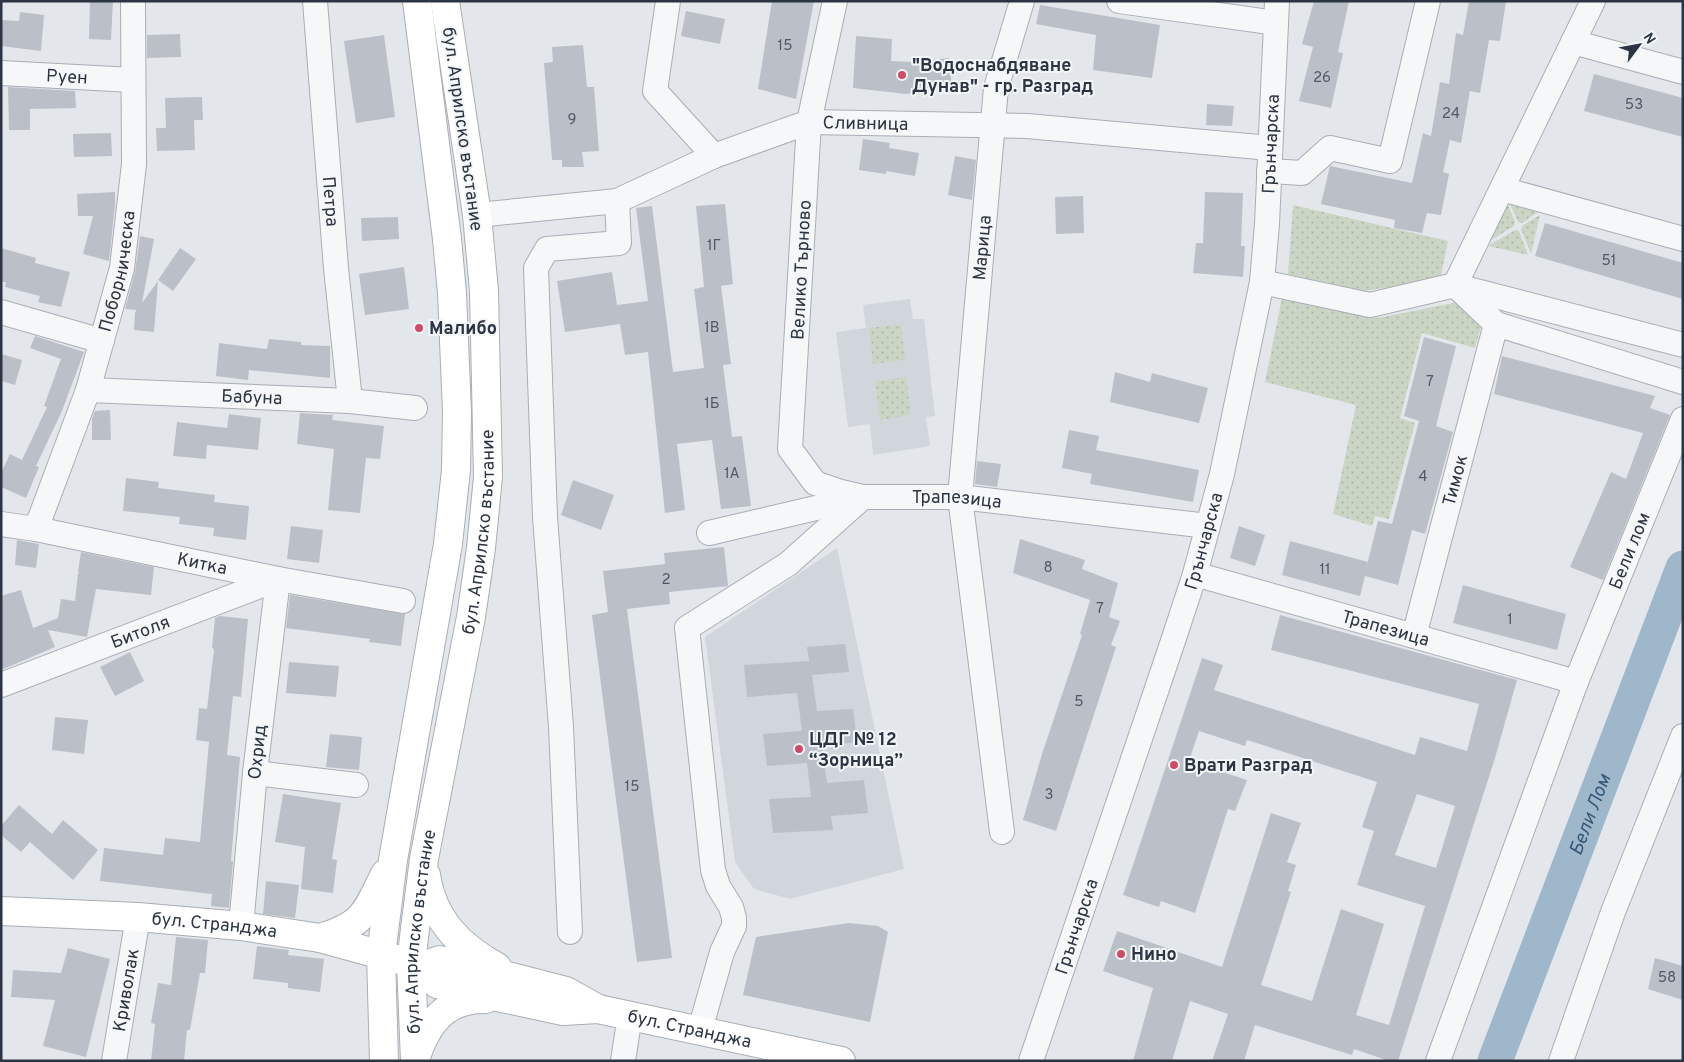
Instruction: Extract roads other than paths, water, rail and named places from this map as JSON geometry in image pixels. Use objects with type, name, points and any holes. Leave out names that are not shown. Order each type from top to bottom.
[{"type":"street","name":"Поборническа","points":[[36,529],[88,390],[122,268],[134,164],[133,1]]},
{"type":"street","name":"Петра","points":[[315,1],[336,268],[350,401]]},
{"type":"street","name":"бул. Априлско въстание","points":[[384,1061],[381,955],[393,860],[448,544],[456,470],[452,293],[417,1]]},
{"type":"street","name":"бул. Априлско въстание","points":[[415,1061],[417,965],[424,859],[470,618],[481,548],[488,477],[484,291],[477,215],[445,1]]},
{"type":"street","points":[[668,1],[655,92],[714,156]]},
{"type":"street","name":"Велико Търново","points":[[835,1],[809,122],[790,449],[815,483],[863,497]]},
{"type":"street","name":"Марица","points":[[1002,832],[960,497],[996,88],[1022,1]]},
{"type":"street","points":[[1119,1],[1276,12]]},
{"type":"street","points":[[1269,171],[1302,172],[1330,148],[1390,161],[1428,1]]},
{"type":"street","points":[[1455,285],[1593,1]]},
{"type":"street","name":"Грънчарска","points":[[1031,1061],[1195,574],[1222,474],[1262,282],[1267,224],[1276,12]]},
{"type":"street","points":[[1573,42],[1683,72]]},
{"type":"street","name":"Руен","points":[[1,73],[133,80]]},
{"type":"street","name":"Сливница","points":[[477,215],[617,201],[714,156],[809,122],[993,127],[1027,126],[1270,148]]},
{"type":"street","points":[[1502,189],[1683,239]]},
{"type":"street","points":[[570,932],[561,727],[545,517],[536,268],[547,249],[619,243],[617,201]]},
{"type":"street","points":[[1262,282],[1370,304],[1455,285],[1683,345]]},
{"type":"street","points":[[1455,285],[1496,324],[1683,382]]},
{"type":"street","points":[[1,312],[102,341]]},
{"type":"street","name":"Тимок","points":[[1414,636],[1496,324]]},
{"type":"street","name":"Бабуна","points":[[88,390],[350,401],[415,408]]},
{"type":"street","name":"Бели лом","points":[[1438,1061],[1576,682],[1683,419]]},
{"type":"street","points":[[700,1030],[722,952],[734,926],[734,918],[731,907],[718,886],[713,870],[687,628],[788,564],[863,497]]},
{"type":"street","name":"Трапезица","points":[[709,533],[863,497],[960,497],[1208,526]]},
{"type":"street","name":"Китка","points":[[1,524],[36,529],[278,579],[402,601]]},
{"type":"street","name":"Трапезица","points":[[1195,574],[1576,682]]},
{"type":"street","name":"Битоля","points":[[1,685],[278,579]]},
{"type":"street","name":"Охрид","points":[[241,926],[255,773],[278,579]]},
{"type":"street","points":[[1562,1061],[1613,912],[1683,736]]},
{"type":"street","points":[[255,773],[356,785]]},
{"type":"street","points":[[424,859],[428,886],[435,906],[457,940],[481,958],[516,978]]},
{"type":"street","points":[[320,938],[344,930],[360,919],[393,860]]},
{"type":"street","name":"бул. Странджа","points":[[1,911],[138,918],[241,926],[320,938],[417,965],[440,960],[516,978],[566,991],[598,1009]]},
{"type":"street","name":"Криволак","points":[[114,1061],[138,918]]},
{"type":"street","name":"бул. Странджа","points":[[417,965],[437,984],[496,998],[563,1011],[598,1009],[841,1061]]},
{"type":"street","points":[[415,1061],[422,1038],[442,1013],[452,1006],[466,1001],[496,998]]},
{"type":"street","points":[[623,1061],[630,1015]]},
{"type":"waterway","name":"Бели Лом","points":[[1495,1061],[1683,568]]},
{"type":"place","name":"\"Водоснабдяване Дунав\" - гр. Разград","points":[[902,75]]},
{"type":"place","name":"Малибо","points":[[419,328]]},
{"type":"place","name":"ЦДГ № 12 “Зорница”","points":[[799,749]]},
{"type":"place","name":"Врати Разград","points":[[1174,765]]},
{"type":"place","name":"Нино","points":[[1121,954]]}]
